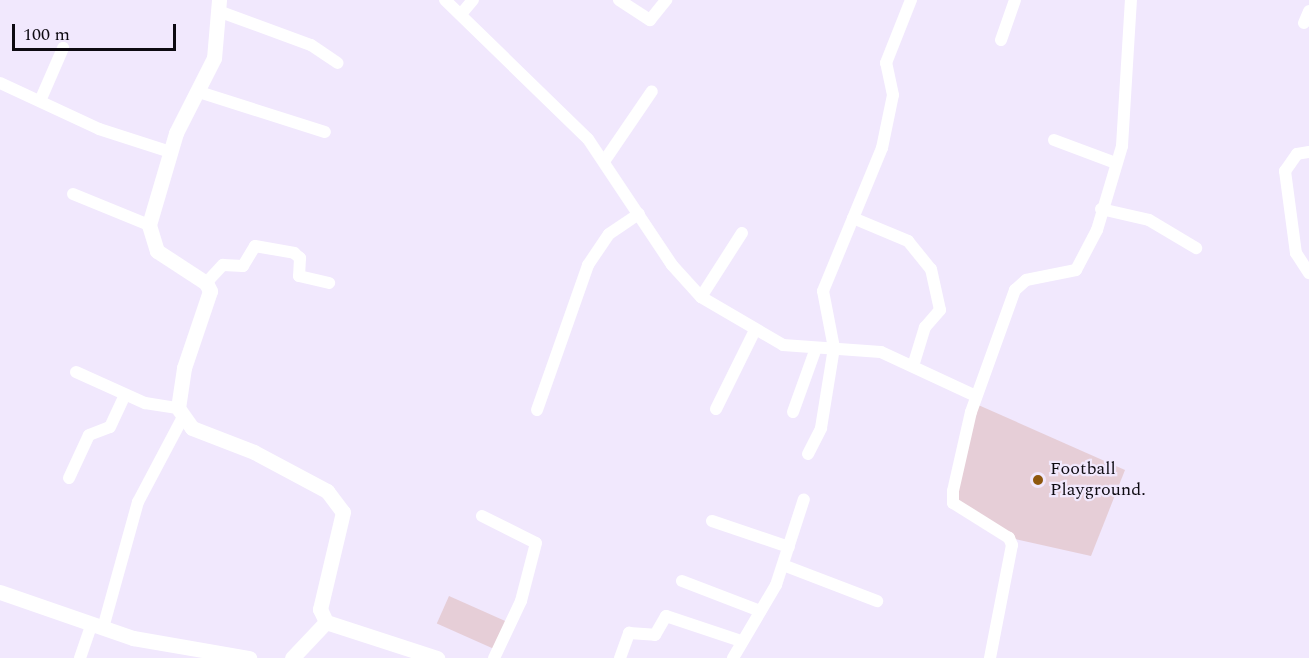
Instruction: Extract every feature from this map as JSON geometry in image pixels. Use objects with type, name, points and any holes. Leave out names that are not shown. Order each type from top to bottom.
[{"type":"street","points":[[445,0],[462,13],[605,160],[672,265],[701,297],[783,345],[881,352],[914,363],[976,396]]},
{"type":"street","points":[[462,13],[473,0]]},
{"type":"street","points":[[619,0],[650,20],[666,0]]},
{"type":"street","points":[[808,454],[821,428],[834,348],[823,291],[882,148],[893,95],[886,63],[911,0]]},
{"type":"street","points":[[1001,40],[1015,0]]},
{"type":"street","points":[[990,658],[1012,545],[1009,538],[953,503],[976,396],[1015,290],[1026,280],[1076,270],[1087,255],[1116,163],[1131,0]]},
{"type":"street","points":[[80,658],[98,626],[138,502],[180,414],[184,369],[209,300],[206,283],[157,251],[149,225],[170,152],[214,58],[219,6],[291,37],[338,63]]},
{"type":"street","points":[[1304,23],[1309,11]]},
{"type":"street","points":[[40,101],[63,48]]},
{"type":"street","points":[[0,83],[99,129],[170,152]]},
{"type":"street","points":[[605,160],[652,91]]},
{"type":"street","points":[[199,92],[326,132]]},
{"type":"street","points":[[1054,140],[1116,163]]},
{"type":"street","points":[[1309,152],[1297,154],[1285,171],[1296,253],[1309,273]]},
{"type":"street","points":[[73,194],[149,225]]},
{"type":"street","points":[[1101,209],[1149,220],[1196,248]]},
{"type":"street","points":[[537,410],[588,265],[609,234],[639,213]]},
{"type":"street","points":[[853,218],[908,241],[931,269],[940,310],[926,327],[914,363]]},
{"type":"street","points":[[701,297],[742,232]]},
{"type":"street","points":[[206,283],[223,265],[243,266],[255,246],[294,253],[300,258],[299,276],[329,283]]},
{"type":"street","points":[[716,409],[755,330]]},
{"type":"street","points":[[793,412],[816,348]]},
{"type":"street","points":[[76,372],[125,395],[180,414],[327,491],[343,512],[320,609],[326,622],[437,658]]},
{"type":"street","points":[[69,478],[89,435],[110,427],[125,395]]},
{"type":"street","points":[[734,658],[783,565],[804,499]]},
{"type":"street","points":[[482,516],[536,543],[520,601],[494,658]]},
{"type":"street","points":[[712,521],[789,547]]},
{"type":"street","points":[[783,565],[877,601]]},
{"type":"street","points":[[682,581],[760,611]]},
{"type":"street","points":[[0,592],[98,626],[240,658]]},
{"type":"street","points":[[620,658],[629,633],[655,635],[670,616],[741,641]]},
{"type":"street","points":[[292,658],[326,622]]},
{"type":"shaded area","name":"Football Playground.","points":[[976,404],[1125,470],[1091,556],[1011,538],[953,503]]},
{"type":"shaded area","points":[[449,596],[507,622],[495,649],[437,623]]},
{"type":"place","name":"Football Playground.","points":[[1038,480]]}]
